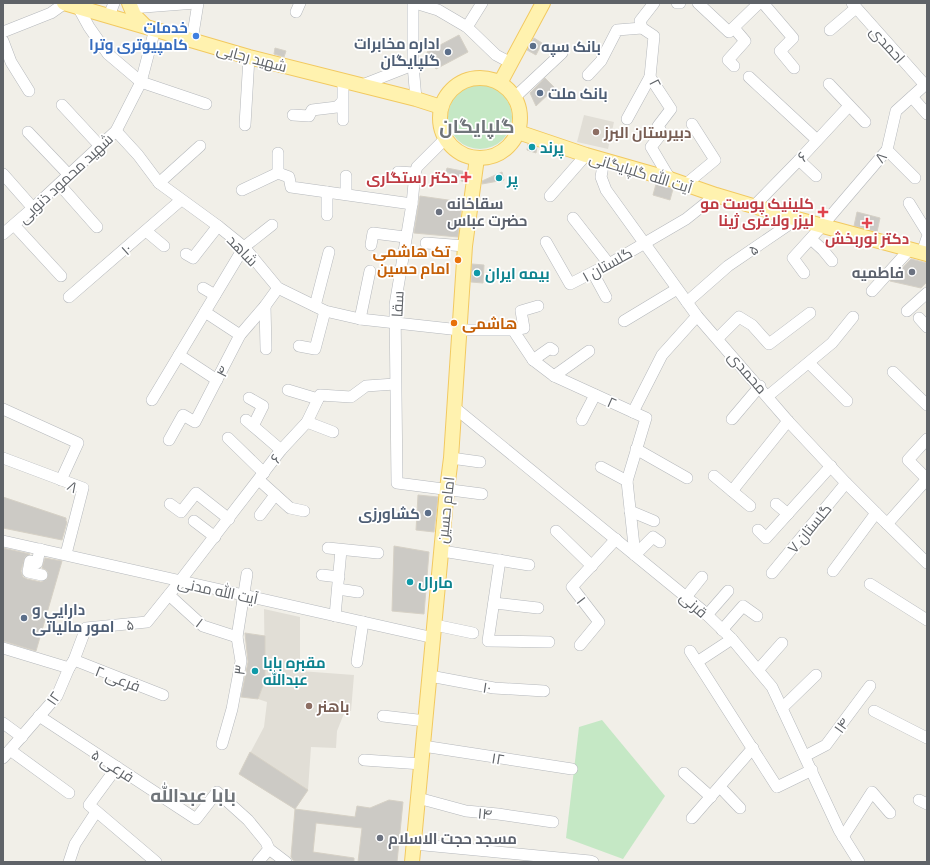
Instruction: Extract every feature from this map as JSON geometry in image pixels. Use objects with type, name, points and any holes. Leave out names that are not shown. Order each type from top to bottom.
[{"type":"main road","points":[[73,5],[100,3]]},
{"type":"main road","points":[[500,83],[544,3]]},
{"type":"main road","name":"شهید رجایی","points":[[73,5],[111,9],[150,28],[249,57],[416,99],[441,107]]},
{"type":"main road","points":[[130,5],[134,15],[150,28]]},
{"type":"main road","points":[[478,77],[490,78],[508,89],[515,97],[519,108],[520,120],[518,132],[506,149],[492,156],[477,158],[459,152],[446,139],[440,123],[441,107],[444,98],[456,85],[466,79],[478,77]]},
{"type":"main road","name":"آیت الله گلپایگانی","points":[[518,132],[586,155],[686,184],[716,195],[917,254]]},
{"type":"main road","name":"امام حسین","points":[[412,862],[451,458],[466,226],[477,158]]},
{"type":"street","points":[[130,5],[197,3],[192,40]]},
{"type":"street","points":[[416,99],[413,65],[414,3],[438,10],[467,27],[496,56],[511,63]]},
{"type":"street","points":[[467,27],[482,3]]},
{"type":"street","points":[[588,75],[600,61],[617,30],[642,28],[640,21],[654,3]]},
{"type":"street","points":[[698,3],[729,32],[759,3]]},
{"type":"street","points":[[764,3],[793,38],[780,51],[794,68]]},
{"type":"street","points":[[3,32],[73,5],[108,54],[140,82],[206,104]]},
{"type":"street","points":[[830,30],[854,6]]},
{"type":"street","name":"احمدی","points":[[854,6],[926,84]]},
{"type":"street","name":"شهید محمود ذنوبی","points":[[3,234],[116,131],[140,82],[150,28]]},
{"type":"street","name":"۲","points":[[642,28],[654,36],[650,77],[671,109],[658,126],[662,133],[650,147],[670,179]]},
{"type":"street","points":[[734,28],[745,41],[728,60],[734,66]]},
{"type":"street","points":[[3,41],[7,65],[30,91]]},
{"type":"street","points":[[515,97],[562,53]]},
{"type":"street","points":[[245,125],[249,57]]},
{"type":"street","points":[[362,85],[413,65]]},
{"type":"street","points":[[627,119],[650,77]]},
{"type":"street","points":[[749,77],[817,140]]},
{"type":"street","points":[[342,120],[343,80]]},
{"type":"street","points":[[829,84],[865,122]]},
{"type":"street","name":"۸","points":[[804,273],[793,258],[887,150],[896,111],[926,84]]},
{"type":"street","points":[[912,97],[927,114]]},
{"type":"street","points":[[293,115],[309,116],[312,110],[338,106],[342,102]]},
{"type":"street","points":[[62,106],[100,146]]},
{"type":"street","name":"۶","points":[[754,206],[850,106]]},
{"type":"street","points":[[686,184],[715,160],[692,124]]},
{"type":"street","name":"شاهد","points":[[116,131],[138,155],[159,183],[218,226],[244,248],[278,288],[325,311],[360,319],[396,324]]},
{"type":"street","points":[[28,132],[69,175]]},
{"type":"street","points":[[398,172],[415,173],[418,167],[446,139]]},
{"type":"street","points":[[159,183],[200,146]]},
{"type":"street","points":[[887,150],[915,178]]},
{"type":"street","points":[[278,153],[278,173]]},
{"type":"street","points":[[550,196],[586,155]]},
{"type":"street","name":"محمدی","points":[[604,160],[601,177],[606,190],[698,316],[788,420],[846,483],[927,563]]},
{"type":"street","points":[[799,160],[816,176]]},
{"type":"street","points":[[242,190],[278,173],[289,177],[291,187],[412,204]]},
{"type":"street","name":"سقا","points":[[415,173],[412,204],[405,237],[395,305],[397,483],[447,488]]},
{"type":"street","points":[[3,174],[33,208]]},
{"type":"street","points":[[346,176],[346,194]]},
{"type":"street","points":[[59,184],[96,227]]},
{"type":"street","points":[[327,192],[327,215]]},
{"type":"street","name":"گلستان ۱","points":[[546,242],[570,284],[593,273],[686,219],[716,195]]},
{"type":"street","name":"۱۰","points":[[69,297],[181,200]]},
{"type":"street","points":[[909,203],[923,216],[927,232]]},
{"type":"street","points":[[573,218],[609,264]]},
{"type":"street","name":"۵","points":[[687,302],[728,266],[797,219]]},
{"type":"street","points":[[14,225],[61,276]]},
{"type":"street","points":[[152,400],[244,248],[272,225]]},
{"type":"street","points":[[186,254],[193,258],[218,226]]},
{"type":"street","points":[[146,231],[164,246]]},
{"type":"street","points":[[371,245],[373,233],[405,237]]},
{"type":"street","points":[[872,291],[917,254],[927,238]]},
{"type":"street","points":[[811,239],[824,250],[832,261]]},
{"type":"street","points":[[426,243],[465,246]]},
{"type":"street","points":[[315,306],[329,252]]},
{"type":"street","points":[[360,319],[370,271]]},
{"type":"street","points":[[593,273],[606,297]]},
{"type":"street","points":[[203,288],[215,296]]},
{"type":"street","name":"۴","points":[[169,440],[183,415],[195,422],[240,335],[265,306],[278,288]]},
{"type":"street","points":[[624,321],[677,289]]},
{"type":"street","points":[[907,311],[927,293]]},
{"type":"street","points":[[265,306],[266,349]]},
{"type":"street","points":[[396,324],[460,330],[513,330],[524,328],[521,311],[538,306]]},
{"type":"street","points":[[299,346],[315,349],[325,311]]},
{"type":"street","points":[[206,312],[240,335]]},
{"type":"street","points":[[718,338],[739,317],[752,325],[769,344],[810,313]]},
{"type":"street","points":[[633,412],[662,355],[698,316]]},
{"type":"street","points":[[768,396],[832,343],[853,317]]},
{"type":"street","points":[[919,318],[927,327]]},
{"type":"street","name":"۲","points":[[513,330],[533,360],[554,376],[646,418],[627,482],[636,555]]},
{"type":"street","points":[[533,360],[550,348],[553,350]]},
{"type":"street","points":[[554,376],[589,352]]},
{"type":"street","points":[[179,355],[217,380]]},
{"type":"street","points":[[809,363],[848,401]]},
{"type":"street","points":[[893,372],[927,405]]},
{"type":"street","points":[[288,390],[318,399],[320,395],[351,397],[366,386],[395,384]]},
{"type":"street","points":[[732,419],[760,386]]},
{"type":"street","points":[[582,420],[595,395]]},
{"type":"street","points":[[249,398],[263,406],[250,423],[281,450]]},
{"type":"street","name":"۶","points":[[180,581],[262,477],[281,450],[307,422],[318,399]]},
{"type":"street","name":"قرنی","points":[[455,408],[636,555],[707,615],[732,640],[772,687],[843,837],[859,862]]},
{"type":"street","points":[[3,409],[78,442],[61,480]]},
{"type":"street","points":[[732,491],[788,420]]},
{"type":"street","points":[[307,422],[333,432]]},
{"type":"street","points":[[228,438],[262,477],[275,496],[290,508],[304,511]]},
{"type":"street","points":[[887,524],[927,479],[908,460],[927,439]]},
{"type":"street","points":[[636,449],[687,478]]},
{"type":"street","name":"۸","points":[[3,458],[83,488],[66,554]]},
{"type":"street","points":[[451,458],[480,462]]},
{"type":"street","points":[[758,530],[766,538],[831,466]]},
{"type":"street","points":[[601,467],[627,482]]},
{"type":"street","points":[[714,476],[750,506]]},
{"type":"street","name":"گلستان ۷","points":[[772,573],[846,483]]},
{"type":"street","points":[[447,488],[482,494]]},
{"type":"street","points":[[170,504],[181,512],[196,493],[229,519]]},
{"type":"street","points":[[260,515],[275,496]]},
{"type":"street","points":[[776,504],[788,514]]},
{"type":"street","points":[[630,511],[654,521]]},
{"type":"street","points":[[833,571],[876,513]]},
{"type":"street","points":[[194,521],[215,537]]},
{"type":"street","points":[[556,531],[592,566]]},
{"type":"street","points":[[636,555],[653,537],[660,542]]},
{"type":"street","name":"۱","points":[[580,645],[600,622],[572,587],[616,539]]},
{"type":"street","name":"آیت الله مدنی","points":[[3,541],[363,622],[434,631]]},
{"type":"street","points":[[328,548],[378,553]]},
{"type":"street","points":[[40,549],[37,563],[30,561],[28,572],[42,575]]},
{"type":"street","points":[[335,616],[341,550]]},
{"type":"street","points":[[442,551],[529,565]]},
{"type":"street","points":[[500,560],[488,641],[549,642]]},
{"type":"street","points":[[244,595],[247,574]]},
{"type":"street","points":[[322,576],[339,577]]},
{"type":"street","points":[[686,597],[702,578]]},
{"type":"street","name":"۵","points":[[86,628],[147,622],[180,581]]},
{"type":"street","points":[[870,584],[927,620]]},
{"type":"street","points":[[338,589],[358,592]]},
{"type":"street","points":[[707,615],[728,591]]},
{"type":"street","name":"۱","points":[[169,595],[203,626],[237,637]]},
{"type":"street","name":"۳","points":[[222,744],[232,709],[241,661],[237,637],[244,595]]},
{"type":"street","points":[[494,603],[538,608]]},
{"type":"street","points":[[722,630],[743,606],[757,616]]},
{"type":"street","points":[[357,662],[363,622]]},
{"type":"street","name":"۱۲","points":[[7,754],[57,696],[86,628]]},
{"type":"street","points":[[434,631],[473,633]]},
{"type":"street","points":[[697,662],[732,640]]},
{"type":"street","points":[[758,670],[782,643]]},
{"type":"street","name":"فرعی ۲","points":[[3,648],[71,664],[163,695]]},
{"type":"street","points":[[690,652],[777,787],[812,770]]},
{"type":"street","points":[[782,708],[816,675]]},
{"type":"street","name":"۱۰","points":[[430,676],[494,688],[544,691]]},
{"type":"street","name":"۱۴","points":[[805,756],[826,745],[870,686]]},
{"type":"street","points":[[874,711],[927,738]]},
{"type":"street","name":"فرعی ۵","points":[[39,716],[196,819],[217,792],[252,826],[266,842],[269,849],[286,862]]},
{"type":"street","points":[[383,716],[426,721]]},
{"type":"street","points":[[3,722],[22,736]]},
{"type":"street","name":"۱۲","points":[[423,746],[572,769]]},
{"type":"street","points":[[692,818],[753,748]]},
{"type":"street","points":[[7,754],[69,793]]},
{"type":"street","points":[[364,760],[422,764]]},
{"type":"street","points":[[69,862],[75,844],[92,808],[117,768]]},
{"type":"street","points":[[684,773],[711,797]]},
{"type":"street","points":[[720,787],[740,808]]},
{"type":"street","points":[[843,837],[872,792],[890,813]]},
{"type":"street","name":"۱۴","points":[[418,798],[466,811],[553,822]]},
{"type":"street","points":[[92,808],[156,862]]},
{"type":"street","points":[[414,844],[593,862]]},
{"type":"street","points":[[258,862],[269,849]]},
{"type":"shaded area","name":"دبیرستان البرز","points":[[584,115],[614,122],[608,149],[577,142]]},
{"type":"shaded area","name":"باهنر","points":[[264,609],[300,617],[300,671],[354,675],[351,711],[345,711],[337,731],[336,748],[311,747],[308,790],[295,809],[239,774],[264,727],[267,702],[258,699],[265,680]]},
{"type":"green space","points":[[480,85],[492,87],[503,94],[510,105],[512,117],[510,129],[503,140],[492,147],[480,149],[468,147],[457,140],[450,129],[448,117],[450,105],[457,94],[468,87]]},
{"type":"green space","points":[[602,720],[665,796],[623,859],[566,838],[579,727]]},
{"type":"building","name":"اداره مخابرات گلپایگان","points":[[459,35],[468,52],[436,69],[427,52]]},
{"type":"building","name":"بانک سپه","points":[[534,38],[542,43],[536,55],[527,50]]},
{"type":"building","points":[[275,48],[286,51],[284,57],[274,54]]},
{"type":"building","name":"بانک ملت","points":[[545,78],[555,88],[536,106],[530,93]]},
{"type":"building","name":"پرند","points":[[528,144],[537,147],[536,153],[527,150]]},
{"type":"building","points":[[447,168],[467,172],[465,182],[461,181],[462,178],[446,172]]},
{"type":"building","points":[[502,172],[504,180],[482,184],[482,181]]},
{"type":"building","points":[[656,184],[673,189],[670,200],[653,195]]},
{"type":"building","name":"سقاخانه حضرت عباس","points":[[420,196],[462,202],[458,237],[414,233]]},
{"type":"building","name":"دکتر نوربخش","points":[[857,212],[880,218],[877,232],[854,226]]},
{"type":"building","name":"فاطمیه","points":[[911,259],[927,263],[927,282],[921,288],[890,281]]},
{"type":"building","name":"بیمه ایران","points":[[472,264],[484,265],[483,283],[471,282]]},
{"type":"building","name":"کشاورزی","points":[[418,495],[438,497],[434,532],[416,530]]},
{"type":"building","points":[[3,497],[66,518],[67,522],[62,540],[3,528]]},
{"type":"building","name":"مارال","points":[[394,546],[429,552],[424,614],[392,611]]},
{"type":"building","name":"دارایی و امور مالیاتی","points":[[3,548],[30,554],[25,557],[21,571],[23,577],[27,579],[41,582],[47,579],[48,572],[42,568],[45,558],[62,561],[36,651],[3,641]]},
{"type":"building","name":"مقبره بابا عبدالله","points":[[245,633],[265,636],[265,680],[258,699],[241,697],[248,662]]},
{"type":"building","points":[[250,752],[308,790],[295,809],[239,774]]},
{"type":"building","points":[[389,800],[403,802],[397,862],[358,862],[362,828],[316,823],[313,852],[354,858],[354,862],[296,862],[291,857],[295,809],[355,817],[357,806],[370,808]]},
{"type":"place","name":"خدمات کامپیوتری وترا","points":[[196,36]]},
{"type":"place","name":"بانک سپه","points":[[533,46]]},
{"type":"place","name":"اداره مخابرات گلپایگان","points":[[448,52]]},
{"type":"place","name":"بانک ملت","points":[[540,93]]},
{"type":"place","name":"دبیرستان البرز","points":[[596,132]]},
{"type":"place","name":"پرند","points":[[532,147]]},
{"type":"place","name":"دکتر رستگاری","points":[[466,177]]},
{"type":"place","name":"پر","points":[[499,178]]},
{"type":"place","name":"سقاخانه حضرت عباس","points":[[439,212]]},
{"type":"place","name":"کلینیک پوست مو لیزر ولاغری ژینا","points":[[823,212]]},
{"type":"place","name":"دکتر نوربخش","points":[[867,223]]},
{"type":"place","name":"تک هاشمی امام حسین","points":[[458,260]]},
{"type":"place","name":"فاطمیه","points":[[912,272]]},
{"type":"place","name":"بیمه ایران","points":[[477,273]]},
{"type":"place","name":"هاشمی","points":[[454,323]]},
{"type":"place","name":"کشاورزی","points":[[428,513]]},
{"type":"place","name":"مارال","points":[[410,582]]},
{"type":"place","name":"دارایی و امور مالیاتی","points":[[24,618]]},
{"type":"place","name":"مقبره بابا عبدالله","points":[[255,671]]},
{"type":"place","name":"باهنر","points":[[309,706]]},
{"type":"place","name":"مسجد حجت الاسلام","points":[[380,838]]},
{"type":"district","name":"گلپایگان","points":[[477,125]]},
{"type":"district","name":"بابا عبدالله","points":[[193,794]]}]
